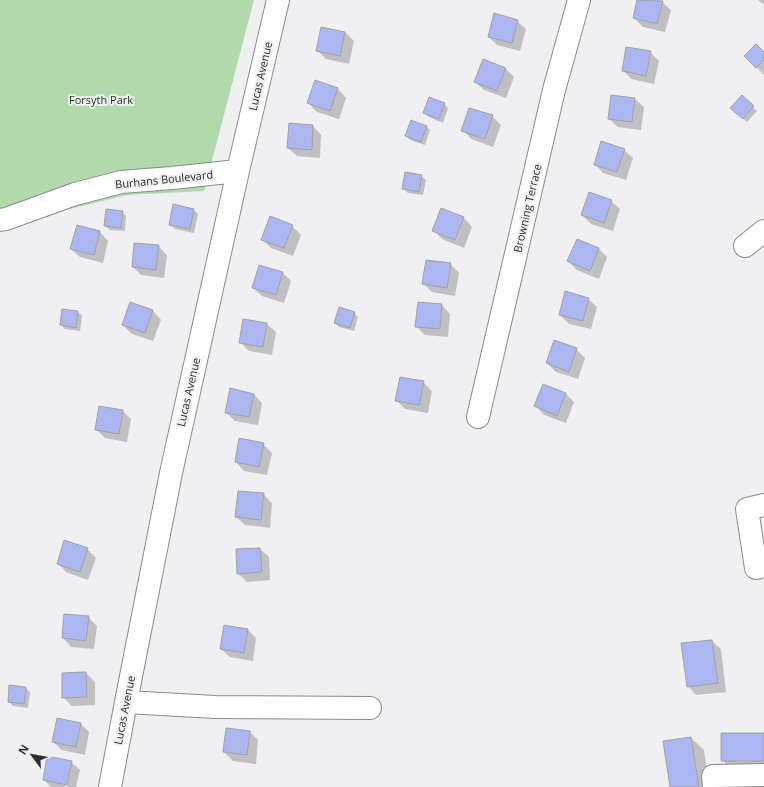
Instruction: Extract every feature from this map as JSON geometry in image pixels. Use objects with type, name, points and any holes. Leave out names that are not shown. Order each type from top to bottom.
[{"type":"street","name":"Lucas Avenue","points":[[110,787],[170,473],[278,0]]},
{"type":"street","name":"Browning Terrace","points":[[478,417],[554,90],[579,0]]},
{"type":"street","name":"Burhans Boulevard","points":[[0,220],[75,194],[121,182],[238,171]]},
{"type":"street","points":[[745,246],[764,231]]},
{"type":"street","points":[[764,504],[747,509],[756,568],[764,566]]},
{"type":"street","points":[[126,702],[215,707],[370,708]]},
{"type":"street","points":[[714,787],[713,776],[764,775]]},
{"type":"green space","name":"Forsyth Park","points":[[0,0],[254,0],[204,191],[127,195],[45,215],[0,231]]},
{"type":"building","points":[[637,0],[663,1],[657,24],[633,18]]},
{"type":"building","points":[[494,13],[518,20],[512,43],[488,37]]},
{"type":"building","points":[[321,27],[345,32],[340,56],[316,51]]},
{"type":"building","points":[[756,44],[764,52],[764,60],[756,68],[744,56]]},
{"type":"building","points":[[626,47],[651,51],[646,76],[622,71]]},
{"type":"building","points":[[483,59],[506,68],[497,91],[474,82]]},
{"type":"building","points":[[315,80],[338,88],[330,111],[307,103]]},
{"type":"building","points":[[611,95],[635,98],[632,122],[608,119]]},
{"type":"building","points":[[742,95],[754,106],[743,119],[730,108]]},
{"type":"building","points":[[429,97],[445,103],[439,119],[423,113]]},
{"type":"building","points":[[469,108],[493,115],[485,139],[461,131]]},
{"type":"building","points":[[411,120],[427,126],[421,142],[405,136]]},
{"type":"building","points":[[289,123],[313,125],[312,150],[287,148]]},
{"type":"building","points":[[601,141],[625,149],[617,172],[594,165]]},
{"type":"building","points":[[405,172],[422,175],[419,192],[402,189]]},
{"type":"building","points":[[589,192],[612,200],[604,223],[581,215]]},
{"type":"building","points":[[173,204],[194,209],[190,229],[169,225]]},
{"type":"building","points":[[441,208],[464,217],[455,240],[432,231]]},
{"type":"building","points":[[106,209],[123,211],[121,228],[104,226]]},
{"type":"building","points":[[270,216],[293,225],[284,248],[261,240]]},
{"type":"building","points":[[77,225],[100,231],[94,255],[70,249]]},
{"type":"building","points":[[577,239],[599,248],[590,271],[567,261]]},
{"type":"building","points":[[134,243],[159,245],[156,270],[132,267]]},
{"type":"building","points":[[426,260],[451,263],[447,288],[422,284]]},
{"type":"building","points":[[259,265],[283,272],[276,295],[252,288]]},
{"type":"building","points":[[565,291],[589,298],[583,321],[559,315]]},
{"type":"building","points":[[130,302],[153,310],[145,333],[122,325]]},
{"type":"building","points":[[418,302],[442,304],[440,329],[415,327]]},
{"type":"building","points":[[339,307],[355,312],[350,328],[334,323]]},
{"type":"building","points":[[62,309],[78,311],[76,328],[60,325]]},
{"type":"building","points":[[243,319],[267,323],[263,347],[239,343]]},
{"type":"building","points":[[554,340],[577,348],[569,372],[546,363]]},
{"type":"building","points":[[400,377],[424,381],[419,405],[395,401]]},
{"type":"building","points":[[543,384],[566,393],[557,416],[534,406]]},
{"type":"building","points":[[230,388],[254,394],[249,417],[225,413]]},
{"type":"building","points":[[99,406],[123,410],[119,434],[95,430]]},
{"type":"building","points":[[239,438],[264,443],[259,467],[235,462]]},
{"type":"building","points":[[238,491],[264,493],[261,520],[235,517]]},
{"type":"building","points":[[64,540],[88,548],[80,572],[57,564]]},
{"type":"building","points":[[260,548],[262,572],[237,574],[236,549]]},
{"type":"building","points":[[64,614],[89,616],[86,641],[62,638]]},
{"type":"building","points":[[224,625],[248,629],[244,653],[220,649]]},
{"type":"building","points":[[712,640],[718,683],[687,687],[681,643]]},
{"type":"building","points":[[86,672],[87,697],[62,698],[62,673]]},
{"type":"building","points":[[9,685],[26,687],[24,704],[8,702]]},
{"type":"building","points":[[57,718],[81,723],[76,747],[52,742]]},
{"type":"building","points":[[226,728],[250,731],[247,755],[223,752]]},
{"type":"building","points":[[721,733],[764,733],[764,761],[721,761]]},
{"type":"building","points":[[691,737],[699,787],[670,787],[663,741]]},
{"type":"building","points":[[47,756],[72,761],[67,785],[43,780]]}]
